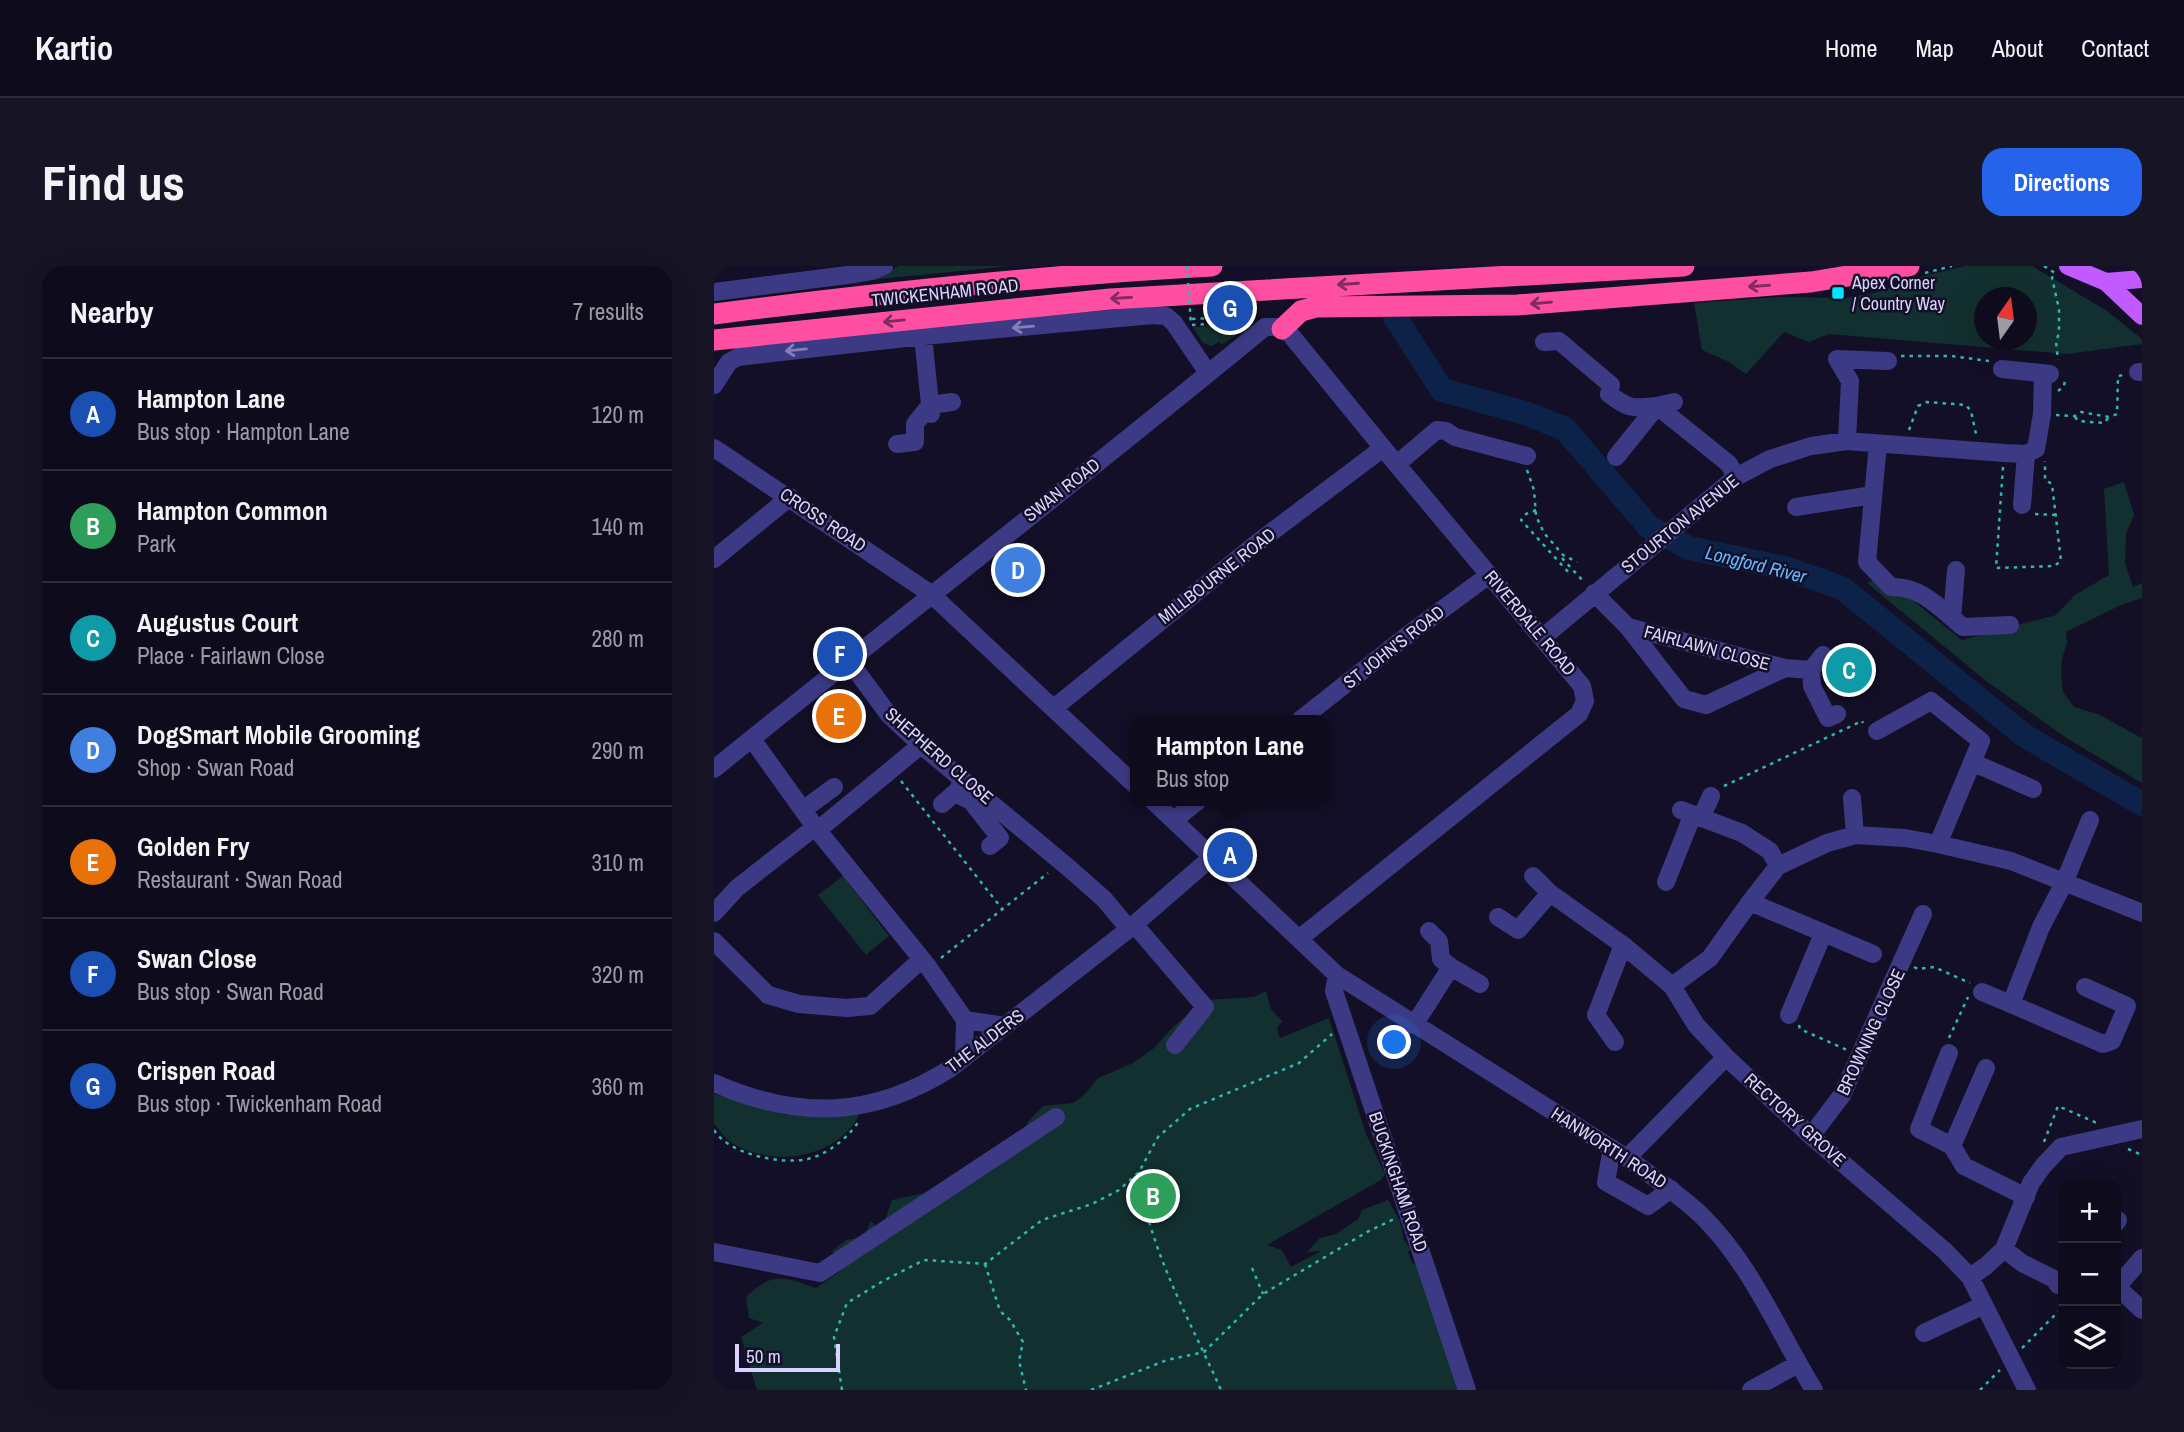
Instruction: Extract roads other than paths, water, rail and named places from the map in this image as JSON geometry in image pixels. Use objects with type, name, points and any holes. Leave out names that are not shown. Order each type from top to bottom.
[{"type":"highway","points":[[1107,272],[1146,266]]},
{"type":"highway","name":"TWICKENHAM ROAD","points":[[714,314],[1107,272],[1212,266]]},
{"type":"highway","name":"TWICKENHAM ROAD","points":[[714,340],[1110,299],[1684,266]]},
{"type":"highway","points":[[1282,329],[1301,311],[1316,307],[1517,305],[1811,282],[1909,266]]},
{"type":"highway","points":[[1416,280],[1707,289]]},
{"type":"main road","points":[[2067,266],[2106,282],[2142,316]]},
{"type":"main road","points":[[2106,282],[2142,279]]},
{"type":"street","points":[[714,292],[854,270],[872,271],[884,266]]},
{"type":"street","points":[[714,385],[729,362],[738,357],[923,336],[1153,315],[1166,316],[1174,323],[1208,373]]},
{"type":"street","name":"SWAN ROAD","points":[[714,769],[1161,414],[1265,327],[1282,329]]},
{"type":"street","name":"RIVERDALE ROAD","points":[[1282,329],[1290,334],[1582,685],[1585,701],[1579,714],[1300,937]]},
{"type":"street","points":[[923,336],[931,410]]},
{"type":"street","points":[[1544,342],[1559,341],[1611,385],[1609,394],[1622,404],[1630,408],[1665,404],[1729,464],[1735,477]]},
{"type":"street","points":[[1847,441],[1850,382],[1837,359],[1888,361]]},
{"type":"street","points":[[2003,369],[2045,376],[2036,449],[2026,454],[2022,505]]},
{"type":"street","points":[[906,449],[915,442],[915,424],[931,410],[952,402]]},
{"type":"street","points":[[1616,457],[1665,404]]},
{"type":"street","points":[[1397,464],[1437,430],[1527,456]]},
{"type":"street","name":"STOURTON AVENUE","points":[[1542,638],[1594,593],[1646,554],[1735,477],[1770,459],[1811,446],[1847,441],[2026,454]]},
{"type":"street","points":[[1878,444],[1867,562],[1891,586],[1915,589],[1963,627],[2010,625]]},
{"type":"street","name":"CROSS ROAD","points":[[714,448],[931,594],[1130,779]]},
{"type":"street","name":"MILLBOURNE ROAD","points":[[1054,708],[1257,543],[1383,448]]},
{"type":"street","points":[[1796,506],[1873,495]]},
{"type":"street","points":[[714,559],[790,497]]},
{"type":"street","points":[[1952,618],[1956,570]]},
{"type":"street","name":"ST JOHN'S ROAD","points":[[1306,715],[1489,575]]},
{"type":"street","name":"FAIRLAWN CLOSE","points":[[1594,593],[1628,627],[1684,699],[1694,703],[1706,705],[1786,668]]},
{"type":"street","name":"FAIRLAWN CLOSE","points":[[1628,627],[1786,668],[1811,678]]},
{"type":"street","points":[[1823,655],[1811,678],[1828,718],[1837,713]]},
{"type":"street","name":"SHEPHERD CLOSE","points":[[849,661],[889,715],[960,785],[1007,815],[1104,900],[1205,1007],[1175,1045]]},
{"type":"street","points":[[1877,731],[1931,701],[1981,741],[1938,844]]},
{"type":"street","points":[[752,739],[816,828],[925,964],[965,1020],[964,1058]]},
{"type":"street","points":[[714,913],[737,888],[921,745]]},
{"type":"street","points":[[1972,762],[2033,789]]},
{"type":"street","points":[[942,804],[960,785]]},
{"type":"street","points":[[960,785],[961,796],[971,802],[1000,838],[990,846]]},
{"type":"street","points":[[803,810],[834,787]]},
{"type":"street","points":[[1666,882],[1692,813],[1711,796]]},
{"type":"street","points":[[1852,797],[1855,835]]},
{"type":"street","name":"HANWORTH ROAD","points":[[1159,806],[1300,937],[1337,975],[1619,1153],[1671,1189],[1708,1223],[1755,1284],[1814,1390]]},
{"type":"street","points":[[1174,820],[1192,806]]},
{"type":"street","points":[[1692,813],[1742,833],[1770,851],[1778,866]]},
{"type":"street","points":[[2011,1004],[2040,927],[2064,883],[2090,820]]},
{"type":"street","points":[[1672,986],[1710,958],[1778,866],[1827,843],[1855,835],[1905,838],[2011,860],[2142,913]]},
{"type":"street","name":"THE ALDERS","points":[[714,1083],[782,1106],[817,1109],[870,1104],[928,1083],[964,1058],[1131,926],[1212,857]]},
{"type":"street","name":"RECTORY GROVE","points":[[1533,876],[1550,893],[1623,945],[1672,986],[1696,1025],[1726,1057],[1811,1136],[1945,1251],[1970,1277],[2027,1390]]},
{"type":"street","points":[[1498,917],[1518,930],[1550,893]]},
{"type":"street","points":[[1750,902],[1873,954]]},
{"type":"street","name":"BROWNING CLOSE","points":[[1811,1136],[1842,1095],[1923,914]]},
{"type":"street","points":[[1429,931],[1439,941],[1441,959],[1480,984]]},
{"type":"street","points":[[1789,1015],[1823,934]]},
{"type":"street","points":[[714,940],[768,995],[799,1004],[847,1008],[870,1006],[925,964]]},
{"type":"street","points":[[1615,1042],[1595,1015],[1623,945]]},
{"type":"street","points":[[1414,1024],[1451,967]]},
{"type":"street","name":"BUCKINGHAM ROAD","points":[[1337,975],[1334,991],[1467,1390]]},
{"type":"street","points":[[1983,991],[2103,1044],[2112,1041],[2127,1006],[2085,987]]},
{"type":"street","points":[[965,1020],[1005,1026]]},
{"type":"street","points":[[1950,1053],[1919,1129],[1952,1146],[1964,1166],[2026,1197]]},
{"type":"street","points":[[1671,1189],[1648,1206],[1606,1182],[1619,1153],[1726,1057]]},
{"type":"street","points":[[1952,1146],[1986,1069]]},
{"type":"street","points":[[714,1252],[820,1273],[1056,1117]]},
{"type":"street","points":[[1970,1277],[2004,1248],[2031,1183],[2061,1147],[2142,1129]]},
{"type":"street","points":[[2004,1248],[2022,1264],[2054,1279],[2058,1285]]},
{"type":"street","points":[[2121,1281],[2142,1258]]},
{"type":"street","points":[[2121,1291],[2142,1310]]},
{"type":"street","points":[[1924,1333],[1984,1305]]},
{"type":"street","points":[[1751,1390],[1798,1364]]},
{"type":"waterway","name":"Longford River","points":[[1395,317],[1442,390],[1525,413],[1565,429],[1649,527],[1689,548],[1785,568],[1842,588],[2025,736],[2142,804]]},
{"type":"place","name":"Apex Corner / Country Way","points":[[1838,293]]},
{"type":"place","name":"Crispen Road","points":[[1230,308]]},
{"type":"place","name":"DogSmart Mobile Grooming","points":[[1018,570]]},
{"type":"place","name":"Swan Close","points":[[840,654]]},
{"type":"place","name":"Augustus Court","points":[[1849,670]]},
{"type":"place","name":"Golden Fry","points":[[839,716]]},
{"type":"place","name":"Hampton Lane","points":[[1230,855]]},
{"type":"place","name":"Hampton Common","points":[[1153,1196]]}]
